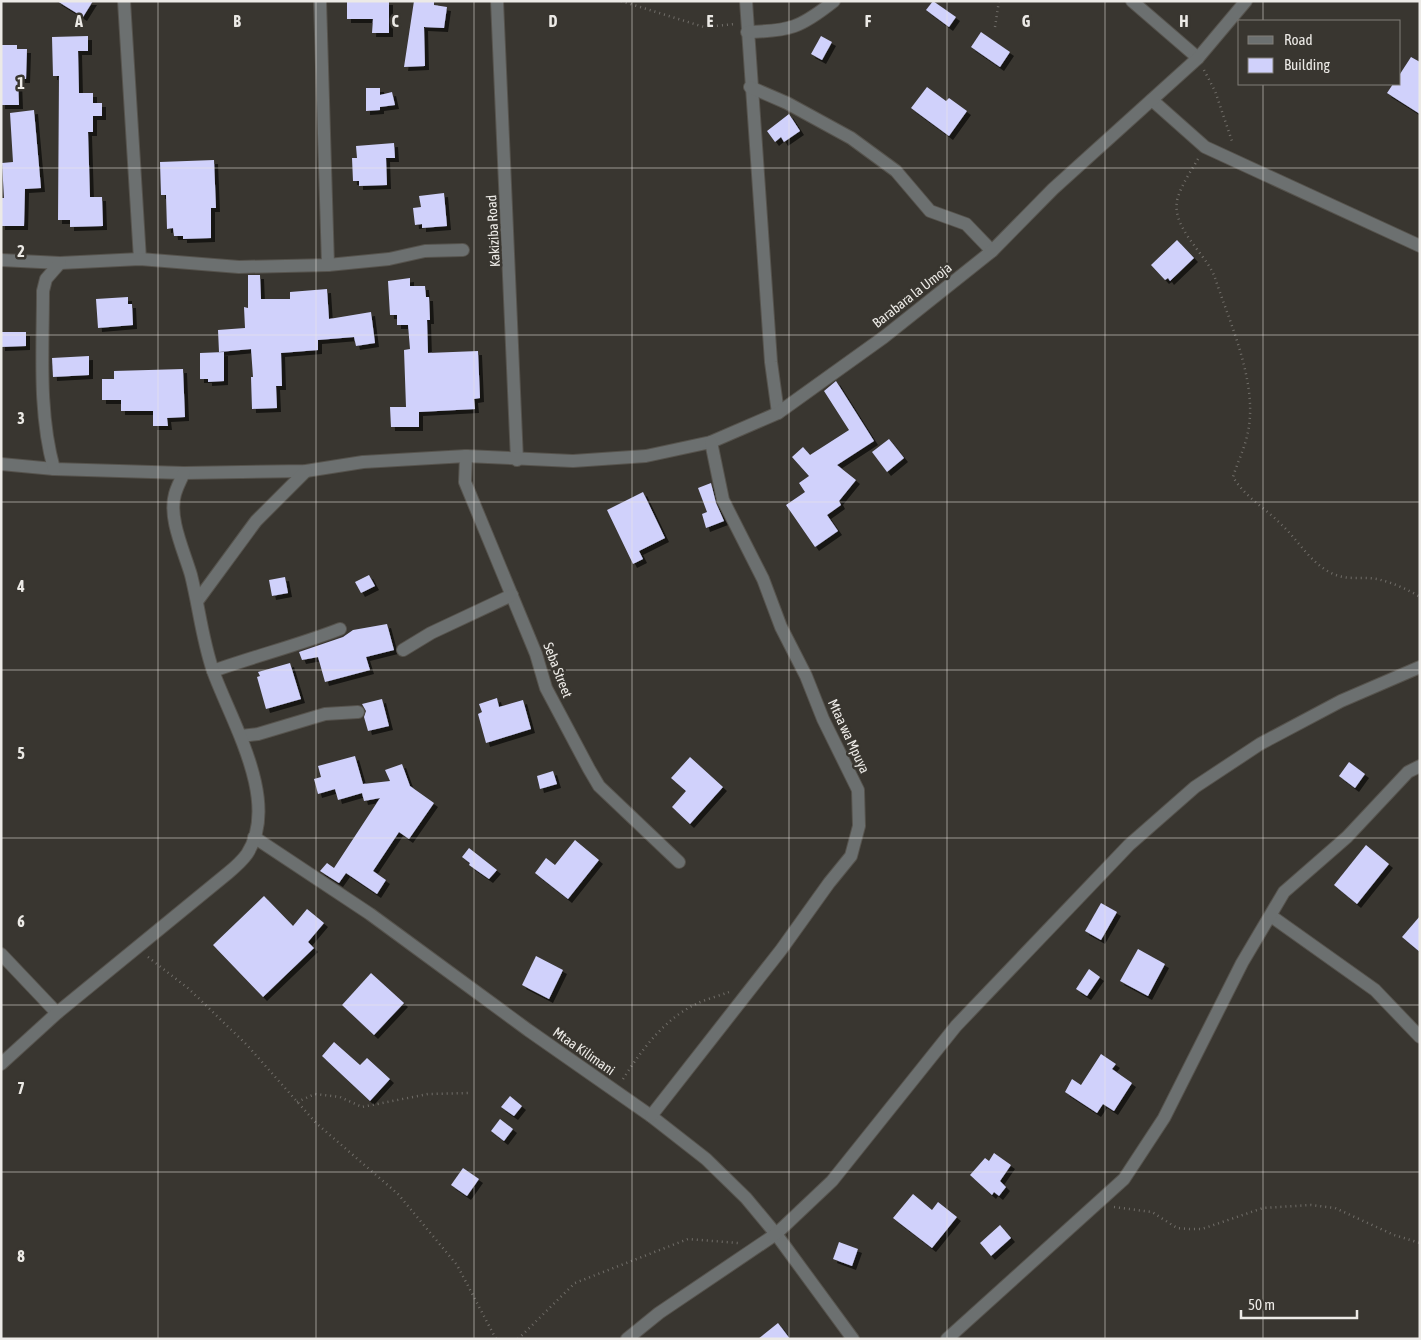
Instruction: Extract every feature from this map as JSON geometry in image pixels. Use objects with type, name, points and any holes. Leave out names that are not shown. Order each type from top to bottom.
[{"type":"street","points":[[124,1],[140,259]]},
{"type":"street","points":[[320,1],[328,265]]},
{"type":"street","name":"Kakiziba Road","points":[[497,1],[517,460]]},
{"type":"street","points":[[746,1],[750,87],[772,362],[778,413]]},
{"type":"street","points":[[747,28],[793,29],[807,22],[834,1]]},
{"type":"street","points":[[1132,1],[1198,58]]},
{"type":"street","name":"Barabara la Umoja","points":[[1,464],[54,469],[184,473],[306,471],[363,462],[466,456],[517,460],[573,461],[646,456],[711,442],[778,413],[884,336],[992,251],[1053,189],[1198,58],[1246,1]]},
{"type":"street","points":[[750,87],[787,103],[851,138],[896,171],[930,211],[966,224],[992,251]]},
{"type":"street","points":[[1152,100],[1205,147],[1240,165],[1420,246]]},
{"type":"street","points":[[1,260],[60,263],[140,259],[240,267],[328,265],[390,259],[424,251],[463,250]]},
{"type":"street","points":[[54,469],[47,443],[43,401],[43,291],[46,279],[60,263]]},
{"type":"street","name":"Mtaa wa Mpuya","points":[[651,1116],[781,950],[829,883],[851,856],[859,826],[858,790],[823,719],[806,676],[780,627],[763,579],[723,500],[711,442]]},
{"type":"street","name":"Seba Street","points":[[466,456],[465,482],[536,654],[546,688],[599,786],[679,862]]},
{"type":"street","points":[[198,600],[256,522],[306,471]]},
{"type":"street","points":[[1,1064],[57,1013],[228,874],[247,854],[254,837],[258,818],[255,779],[241,736],[213,670],[202,634],[198,600],[173,512],[175,494],[184,473]]},
{"type":"street","points":[[403,650],[431,633],[512,595]]},
{"type":"street","points":[[213,670],[302,643],[340,628]]},
{"type":"street","points":[[627,1339],[659,1313],[776,1234],[832,1181],[956,1026],[1129,844],[1195,787],[1260,744],[1341,701],[1420,667]]},
{"type":"street","points":[[241,736],[258,734],[325,714],[358,712]]},
{"type":"street","points":[[946,1339],[1124,1179],[1164,1118],[1242,963],[1284,892],[1347,837],[1408,772],[1420,766]]},
{"type":"street","name":"Mtaa Kilimani","points":[[254,837],[370,914],[651,1116],[706,1159],[746,1198],[776,1234],[853,1339]]},
{"type":"street","points":[[1271,916],[1375,990],[1420,1036]]},
{"type":"street","points":[[1,954],[57,1013]]},
{"type":"path","points":[[621,1],[704,27],[747,28]]},
{"type":"path","points":[[996,27],[999,1]]},
{"type":"path","points":[[1198,58],[1215,91],[1240,165]]},
{"type":"path","points":[[1205,147],[1178,197],[1176,208],[1177,217],[1182,228],[1207,260],[1214,275],[1247,381],[1251,403],[1249,428],[1232,477],[1242,492],[1278,520],[1295,537],[1308,555],[1329,572],[1340,576],[1381,580],[1420,596]]},
{"type":"path","points":[[137,949],[189,989],[247,1045],[316,1123],[398,1194],[430,1230],[457,1265],[496,1339]]},
{"type":"path","points":[[615,1091],[642,1050],[671,1020],[695,1004],[729,992],[736,986]]},
{"type":"path","points":[[297,1102],[315,1094],[340,1097],[362,1107],[428,1094],[470,1093]]},
{"type":"path","points":[[1093,1207],[1152,1212],[1177,1228],[1202,1229],[1263,1208],[1311,1205],[1335,1208],[1394,1235],[1420,1243]]},
{"type":"path","points":[[518,1339],[575,1283],[688,1239],[759,1245]]},
{"type":"building","points":[[57,1],[93,1],[83,17]]},
{"type":"building","points":[[347,1],[389,1],[389,33],[372,33],[373,19],[347,19]]},
{"type":"building","points":[[414,1],[434,1],[434,5],[447,7],[444,28],[424,27],[425,66],[404,67]]},
{"type":"building","points":[[933,1],[956,17],[949,27],[926,10]]},
{"type":"building","points":[[981,32],[1010,52],[1000,67],[971,47]]},
{"type":"building","points":[[88,36],[88,51],[78,51],[79,93],[93,93],[93,103],[102,103],[102,116],[93,116],[93,132],[88,132],[90,197],[102,197],[103,226],[70,227],[70,220],[58,220],[59,76],[53,76],[52,37]]},
{"type":"building","points":[[821,36],[832,42],[822,60],[811,54]]},
{"type":"building","points":[[2,45],[17,45],[17,49],[27,49],[26,79],[18,79],[19,105],[1,105]]},
{"type":"building","points":[[1411,57],[1420,62],[1420,114],[1387,93],[1392,85],[1401,85],[1401,72]]},
{"type":"building","points":[[927,87],[946,101],[949,98],[967,111],[949,136],[911,108]]},
{"type":"building","points":[[366,88],[380,88],[380,95],[392,92],[395,105],[380,107],[380,110],[366,111]]},
{"type":"building","points":[[34,110],[41,188],[25,189],[24,226],[1,226],[1,198],[4,198],[2,163],[13,162],[10,113]]},
{"type":"building","points":[[789,114],[800,131],[784,142],[781,137],[775,142],[767,131]]},
{"type":"building","points":[[394,143],[395,158],[386,158],[387,185],[359,186],[359,181],[353,181],[352,158],[357,158],[356,146]]},
{"type":"building","points":[[214,160],[216,208],[211,208],[211,238],[183,239],[183,236],[174,236],[173,228],[167,229],[166,195],[161,195],[160,162]]},
{"type":"building","points":[[444,193],[447,226],[422,228],[422,224],[415,225],[413,208],[421,207],[419,196]]},
{"type":"building","points":[[1177,240],[1194,258],[1170,281],[1168,278],[1165,280],[1151,265]]},
{"type":"building","points":[[248,275],[260,275],[261,299],[290,299],[290,292],[327,289],[329,319],[371,312],[375,343],[356,346],[354,337],[318,340],[318,350],[281,353],[282,386],[276,386],[277,408],[252,409],[251,377],[253,377],[251,349],[219,352],[218,330],[245,328],[244,307],[248,308]]},
{"type":"building","points":[[410,278],[410,286],[425,286],[426,297],[429,297],[430,320],[427,320],[428,353],[478,351],[480,398],[474,399],[475,409],[419,412],[419,427],[391,427],[390,407],[406,407],[404,350],[410,349],[408,325],[397,325],[397,315],[390,315],[388,281]]},
{"type":"building","points":[[128,297],[128,304],[132,304],[133,325],[98,328],[96,299]]},
{"type":"building","points":[[1,332],[26,332],[26,346],[1,347]]},
{"type":"building","points":[[224,352],[224,381],[208,382],[208,379],[200,379],[200,353]]},
{"type":"building","points":[[89,356],[89,375],[53,377],[52,358]]},
{"type":"building","points":[[183,369],[185,417],[167,418],[168,426],[153,426],[153,411],[121,411],[121,400],[102,400],[102,379],[114,379],[114,371]]},
{"type":"building","points":[[836,381],[874,441],[837,465],[856,480],[839,501],[841,505],[827,515],[838,531],[815,547],[786,505],[805,492],[799,483],[809,476],[792,457],[803,447],[810,455],[849,430],[824,391]]},
{"type":"building","points":[[889,439],[904,458],[887,472],[872,452]]},
{"type":"building","points":[[711,483],[716,503],[724,521],[706,528],[702,514],[707,512],[698,488]]},
{"type":"building","points":[[643,492],[665,538],[639,551],[643,559],[633,564],[607,510]]},
{"type":"building","points":[[369,575],[375,586],[361,593],[355,582]]},
{"type":"building","points":[[285,577],[288,593],[272,596],[269,580]]},
{"type":"building","points":[[387,624],[394,650],[366,657],[370,670],[325,682],[318,657],[302,660],[299,652],[343,637],[353,630]]},
{"type":"building","points":[[290,663],[301,699],[266,709],[257,677],[260,676],[258,672]]},
{"type":"building","points":[[497,698],[499,707],[523,700],[531,729],[486,743],[478,714],[482,712],[479,704]]},
{"type":"building","points":[[382,699],[389,726],[368,731],[364,717],[366,711],[362,704]]},
{"type":"building","points":[[355,756],[363,784],[390,781],[385,770],[402,764],[410,786],[434,803],[409,839],[399,832],[373,871],[386,880],[377,894],[346,873],[339,883],[320,871],[327,863],[334,868],[380,798],[364,801],[362,793],[338,800],[335,789],[318,794],[314,779],[321,777],[318,766]]},
{"type":"building","points":[[690,757],[723,787],[690,824],[672,807],[686,791],[671,778]]},
{"type":"building","points":[[1349,762],[1365,774],[1355,788],[1339,776]]},
{"type":"building","points":[[553,771],[557,784],[540,789],[537,776]]},
{"type":"building","points":[[575,840],[599,860],[568,899],[535,873],[546,858],[555,865]]},
{"type":"building","points":[[1366,845],[1389,864],[1357,904],[1334,885]]},
{"type":"building","points":[[469,848],[497,870],[489,879],[469,865],[470,863],[462,857]]},
{"type":"building","points":[[264,896],[293,926],[307,909],[324,923],[308,942],[314,948],[263,997],[213,945]]},
{"type":"building","points":[[1101,903],[1117,912],[1101,940],[1085,931]]},
{"type":"building","points":[[1420,916],[1420,952],[1402,937]]},
{"type":"building","points":[[1138,949],[1165,964],[1148,996],[1120,981]]},
{"type":"building","points":[[536,956],[563,970],[549,999],[522,985]]},
{"type":"building","points":[[1089,969],[1100,977],[1087,996],[1076,989]]},
{"type":"building","points":[[371,973],[404,1003],[374,1035],[342,1005]]},
{"type":"building","points":[[334,1042],[360,1065],[367,1058],[390,1079],[370,1101],[322,1056]]},
{"type":"building","points":[[1101,1054],[1116,1064],[1112,1069],[1132,1083],[1114,1111],[1103,1104],[1097,1113],[1065,1092],[1072,1079],[1081,1085]]},
{"type":"building","points":[[510,1096],[522,1106],[514,1116],[501,1107]]},
{"type":"building","points":[[500,1119],[513,1129],[504,1141],[491,1131]]},
{"type":"building","points":[[994,1153],[1011,1165],[1000,1181],[1006,1187],[999,1196],[994,1192],[992,1195],[970,1175],[985,1158],[989,1161]]},
{"type":"building","points":[[463,1168],[479,1179],[467,1196],[451,1185]]},
{"type":"building","points":[[913,1194],[932,1210],[938,1202],[957,1217],[932,1248],[893,1218]]},
{"type":"building","points":[[1000,1225],[1011,1238],[991,1256],[980,1243]]},
{"type":"building","points":[[839,1242],[858,1249],[852,1266],[833,1259]]},
{"type":"building","points":[[778,1323],[790,1339],[758,1339]]}]
